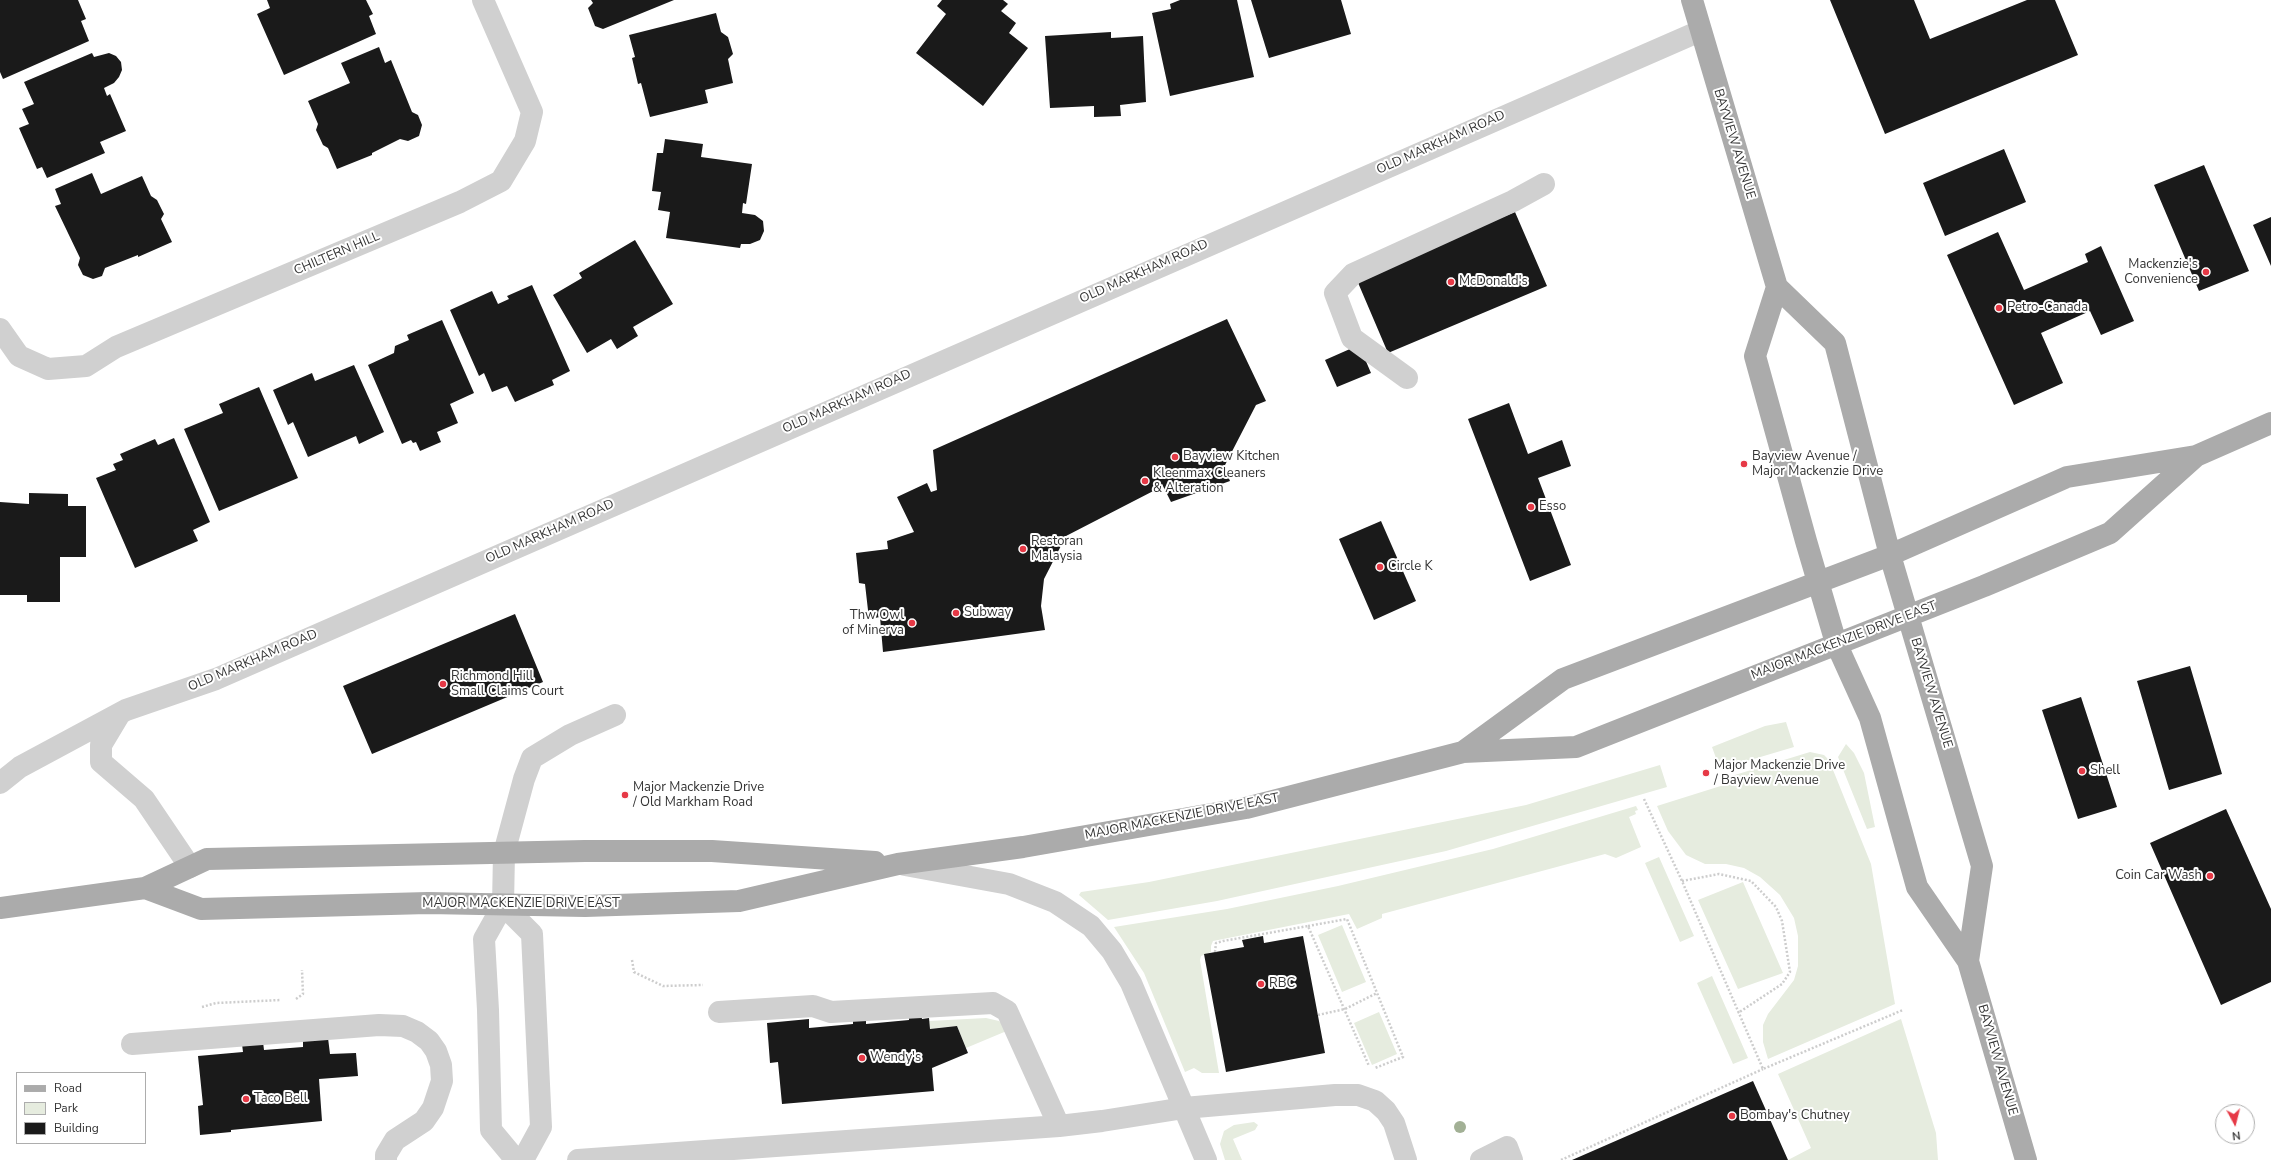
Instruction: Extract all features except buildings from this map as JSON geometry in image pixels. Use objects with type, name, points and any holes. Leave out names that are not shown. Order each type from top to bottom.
[{"type":"main road","name":"BAYVIEW AVENUE","points":[[1692,0],[1776,287],[1835,343],[1890,555],[1982,866],[1968,960]]},
{"type":"main road","name":"BAYVIEW AVENUE","points":[[1776,287],[1755,356],[1836,643],[1870,718],[1917,887],[1968,960],[2026,1160]]},
{"type":"main road","name":"MAJOR MACKENZIE DRIVE EAST","points":[[1463,752],[1563,679],[1752,608],[1819,580],[1890,555],[2067,476],[2196,456],[2271,423]]},
{"type":"main road","name":"MAJOR MACKENZIE DRIVE EAST","points":[[145,888],[201,908],[428,903],[585,906],[739,901],[898,864],[1023,847],[1246,808],[1463,752],[1576,747],[1836,643],[1908,616],[2110,533],[2196,456]]},
{"type":"main road","name":"MAJOR MACKENZIE DRIVE EAST","points":[[0,908],[145,888],[207,859],[504,853],[712,851],[898,864]]},
{"type":"street","name":"CHILTERN HILL","points":[[0,329],[19,356],[48,369],[86,366],[116,346],[460,202],[502,181],[524,141],[532,112],[484,0]]},
{"type":"street","name":"OLD MARKHAM ROAD","points":[[0,783],[20,767],[120,714],[216,679],[1700,31]]},
{"type":"street","points":[[1407,378],[1352,338],[1335,293],[1353,274],[1544,184]]},
{"type":"street","points":[[120,714],[101,745],[101,762],[144,799],[190,867]]},
{"type":"street","points":[[516,1160],[491,1130],[488,1010],[484,939],[503,905],[504,853],[524,779],[532,758],[570,735],[615,715]]},
{"type":"street","points":[[898,864],[1009,884],[1055,902],[1091,926],[1112,951],[1131,983],[1206,1160]]},
{"type":"street","points":[[503,905],[532,934],[541,1127],[522,1160]]},
{"type":"street","points":[[719,1012],[813,1006],[830,1012],[993,1003],[1007,1011],[1059,1126]]},
{"type":"street","points":[[132,1044],[379,1025],[403,1026],[417,1032],[429,1041],[436,1051],[441,1065],[442,1081],[433,1108],[424,1120],[395,1140],[386,1155],[386,1160]]},
{"type":"street","points":[[578,1160],[1059,1126],[1184,1108],[1335,1095],[1358,1096],[1375,1101],[1386,1111],[1394,1123],[1406,1160]]},
{"type":"street","points":[[1480,1160],[1507,1148],[1512,1160]]},
{"type":"path","points":[[1644,799],[1682,880],[1763,1069]]},
{"type":"path","points":[[1682,880],[1719,874],[1751,881],[1776,907],[1782,921],[1790,972],[1782,984],[1738,1013]]},
{"type":"path","points":[[1215,952],[1216,943],[1347,919],[1403,1057],[1370,1070],[1365,1068]]},
{"type":"path","points":[[1308,926],[1370,1070]]},
{"type":"path","points":[[632,960],[634,972],[663,986],[708,985]]},
{"type":"path","points":[[290,999],[298,999],[303,994],[302,970]]},
{"type":"path","points":[[1318,1015],[1344,1009],[1377,993]]},
{"type":"path","points":[[199,1009],[216,1003],[283,1000]]},
{"type":"path","points":[[1561,1160],[1763,1069],[1903,1010]]},
{"type":"green space","points":[[1786,722],[1794,747],[1720,769],[1712,747],[1765,726]]},
{"type":"green space","points":[[1846,744],[1854,753],[1864,773],[1875,827],[1867,829],[1838,757]]},
{"type":"green space","points":[[1810,752],[1824,755],[1829,760],[1871,864],[1895,1004],[1768,1059],[1763,1042],[1763,1025],[1768,1014],[1794,980],[1798,966],[1798,936],[1794,918],[1780,895],[1760,877],[1744,868],[1726,864],[1705,864],[1686,855],[1668,831],[1657,806],[1727,784],[1725,778]]},
{"type":"green space","points":[[1660,765],[1667,787],[1446,851],[1217,901],[1108,920],[1079,895],[1081,892],[1149,882],[1526,805]]},
{"type":"green space","points":[[1636,806],[1638,810],[1635,811],[1636,814],[1629,817],[1641,847],[1616,858],[1605,854],[1382,914],[1382,918],[1357,929],[1349,914],[1213,941],[1211,952],[1201,956],[1200,960],[1219,1073],[1202,1073],[1194,1068],[1185,1072],[1144,973],[1114,927],[1227,909],[1338,886],[1493,849]]},
{"type":"green space","points":[[1659,857],[1694,936],[1680,942],[1645,863]]},
{"type":"green space","points":[[1743,882],[1783,973],[1738,989],[1698,900]]},
{"type":"green space","points":[[1342,925],[1366,982],[1342,992],[1318,935]]},
{"type":"green space","points":[[1712,976],[1748,1058],[1733,1064],[1697,983]]},
{"type":"green space","points":[[1379,1012],[1397,1054],[1372,1065],[1354,1023]]},
{"type":"green space","points":[[986,1018],[999,1021],[1009,1030],[966,1048],[957,1026],[930,1029],[929,1021]]},
{"type":"green space","points":[[1901,1019],[1936,1133],[1938,1160],[1788,1160],[1811,1148],[1778,1074]]},
{"type":"green space","points":[[1254,1122],[1258,1125],[1255,1130],[1233,1139],[1242,1160],[1225,1160],[1220,1144],[1224,1131],[1234,1125]]},
{"type":"place","name":"Mackenzie's Convenience","points":[[2206,272]]},
{"type":"place","name":"McDonald's","points":[[1451,282]]},
{"type":"place","name":"Petro-Canada","points":[[1999,308]]},
{"type":"place","name":"Bayview Kitchen","points":[[1175,457]]},
{"type":"place","name":"Bayview Avenue / Major Mackenzie Drive","points":[[1744,464]]},
{"type":"place","name":"Kleenmax Cleaners & Alteration","points":[[1145,481]]},
{"type":"place","name":"Esso","points":[[1531,507]]},
{"type":"place","name":"Restoran Malaysia","points":[[1023,549]]},
{"type":"place","name":"Circle K","points":[[1380,567]]},
{"type":"place","name":"Subway","points":[[956,613]]},
{"type":"place","name":"Thw Owl of Minerva","points":[[912,623]]},
{"type":"place","name":"Richmond Hill Small Claims Court","points":[[443,684]]},
{"type":"place","name":"Shell","points":[[2082,771]]},
{"type":"place","name":"Major Mackenzie Drive / Bayview Avenue","points":[[1706,773]]},
{"type":"place","name":"Major Mackenzie Drive / Old Markham Road","points":[[625,795]]},
{"type":"place","name":"Coin Car Wash","points":[[2210,876]]},
{"type":"place","name":"RBC","points":[[1261,984]]},
{"type":"place","name":"Wendy's","points":[[862,1058]]},
{"type":"place","name":"Taco Bell","points":[[246,1099]]},
{"type":"place","name":"Bombay's Chutney","points":[[1732,1116]]}]
